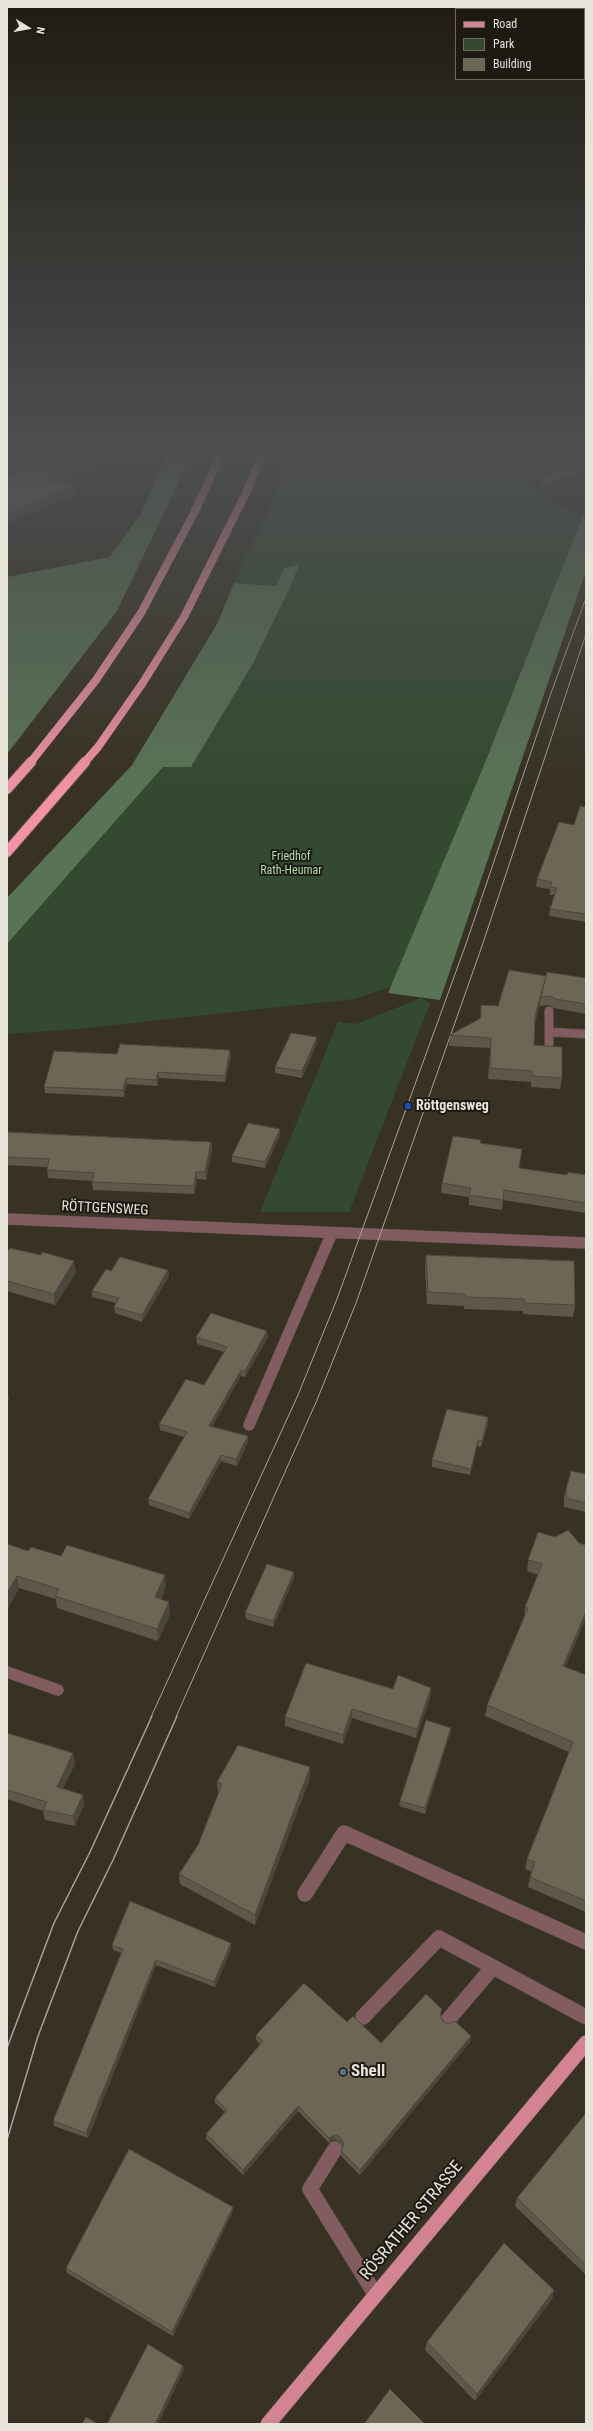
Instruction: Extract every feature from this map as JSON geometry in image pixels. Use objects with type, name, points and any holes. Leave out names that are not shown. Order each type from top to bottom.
[{"type":"highway","points":[[7,789],[38,754],[96,680],[140,613],[167,563]]},
{"type":"highway","points":[[7,852],[98,747],[146,678],[184,617],[211,563]]},
{"type":"main road","name":"RÖSRATHER STRASSE","points":[[268,2424],[586,2043]]},
{"type":"street","points":[[548,1051],[549,1011]]},
{"type":"street","points":[[549,1032],[586,1034]]},
{"type":"street","name":"RÖTTGENSWEG","points":[[7,1219],[586,1243]]},
{"type":"street","points":[[249,1425],[332,1233]]},
{"type":"street","points":[[7,1672],[58,1690]]},
{"type":"street","points":[[304,1894],[344,1833],[586,1942]]},
{"type":"street","points":[[363,2017],[439,1938],[586,2017]]},
{"type":"street","points":[[448,2020],[493,1967]]},
{"type":"street","points":[[335,2149],[310,2189],[375,2294]]},
{"type":"green space","points":[[77,563],[140,563],[117,611],[7,754],[7,577]]},
{"type":"green space","name":"Friedhof Rath-Heumar","points":[[243,563],[564,563],[482,770],[391,987],[354,999],[76,1029],[7,1034],[7,944],[163,767],[299,565],[284,568],[277,586],[234,583]]},
{"type":"green space","points":[[564,563],[586,563],[586,571],[440,1000],[388,993],[482,770]]},
{"type":"green space","points":[[299,565],[290,587],[252,665],[191,767],[163,767],[7,944],[7,898],[132,765],[217,624],[234,583],[276,586],[284,568]]},
{"type":"green space","points":[[421,998],[430,1003],[349,1212],[260,1212],[338,1022],[356,1024]]},
{"type":"building","points":[[580,806],[586,807],[586,914],[550,909],[557,888],[550,887],[552,882],[537,879],[559,822],[574,825]]},
{"type":"building","points":[[509,970],[546,976],[535,1016],[534,1045],[562,1047],[562,1078],[532,1076],[532,1071],[490,1068],[491,1038],[450,1035],[481,1018],[481,1005],[498,1006]]},
{"type":"building","points":[[547,972],[586,978],[586,1004],[555,999],[551,996],[541,997]]},
{"type":"building","points":[[291,1033],[317,1037],[302,1071],[275,1067]]},
{"type":"building","points":[[120,1044],[230,1050],[225,1076],[158,1072],[156,1080],[126,1078],[123,1090],[44,1087],[54,1051],[117,1054]]},
{"type":"building","points":[[248,1123],[280,1129],[265,1162],[232,1156]]},
{"type":"building","points":[[7,1132],[211,1142],[205,1172],[196,1172],[194,1186],[92,1182],[94,1173],[47,1170],[49,1159],[7,1157]]},
{"type":"building","points":[[453,1136],[481,1140],[480,1143],[522,1149],[519,1168],[567,1175],[568,1172],[586,1175],[586,1203],[504,1190],[503,1200],[469,1195],[471,1188],[442,1183]]},
{"type":"building","points":[[10,1248],[41,1255],[42,1252],[74,1261],[54,1294],[7,1281],[7,1252]]},
{"type":"building","points":[[426,1255],[574,1261],[575,1305],[524,1303],[524,1299],[465,1297],[465,1294],[428,1292]]},
{"type":"building","points":[[120,1257],[168,1270],[142,1315],[114,1307],[119,1298],[92,1291],[106,1269],[111,1271]]},
{"type":"building","points":[[211,1313],[267,1331],[245,1371],[241,1370],[209,1426],[248,1436],[236,1459],[221,1455],[189,1513],[148,1499],[187,1432],[159,1424],[186,1379],[204,1385],[227,1347],[196,1337]]},
{"type":"building","points":[[447,1409],[488,1417],[482,1441],[478,1440],[471,1469],[432,1460]]},
{"type":"building","points":[[571,1471],[586,1474],[586,1503],[566,1498],[566,1489]]},
{"type":"building","points":[[568,1530],[579,1543],[586,1545],[586,1612],[563,1666],[586,1675],[586,1901],[530,1877],[535,1862],[527,1859],[573,1742],[487,1705],[528,1608],[525,1607],[542,1564],[528,1560],[538,1532],[555,1537]]},
{"type":"building","points":[[7,1544],[28,1551],[31,1547],[61,1556],[67,1545],[165,1575],[155,1597],[169,1602],[157,1629],[55,1596],[59,1589],[17,1576],[7,1593]]},
{"type":"building","points":[[267,1564],[294,1572],[273,1621],[245,1613]]},
{"type":"building","points":[[306,1663],[393,1689],[398,1675],[431,1688],[417,1729],[352,1709],[343,1735],[285,1717]]},
{"type":"building","points":[[426,1720],[451,1728],[425,1808],[400,1801]]},
{"type":"building","points":[[7,1733],[73,1753],[57,1787],[83,1795],[73,1816],[43,1810],[47,1802],[7,1790]]},
{"type":"building","points":[[238,1745],[310,1767],[255,1915],[179,1874],[198,1845],[222,1784],[217,1782]]},
{"type":"building","points":[[130,1901],[231,1943],[214,1982],[156,1960],[86,2133],[53,2121],[123,1949],[112,1945]]},
{"type":"building","points":[[304,1983],[347,2022],[353,2016],[381,2043],[426,1994],[442,2009],[440,2014],[443,2021],[448,2024],[455,2021],[471,2036],[360,2170],[341,2151],[344,2144],[340,2137],[335,2135],[329,2138],[298,2106],[243,2170],[206,2134],[227,2110],[215,2098],[263,2041],[256,2035]]},
{"type":"building","points":[[586,2113],[586,2265],[517,2198]]},
{"type":"building","points":[[129,2149],[233,2207],[172,2332],[66,2268]]},
{"type":"building","points":[[504,2243],[554,2290],[477,2394],[427,2342]]},
{"type":"building","points":[[148,2344],[183,2366],[155,2424],[107,2424]]},
{"type":"building","points":[[390,2389],[425,2424],[364,2424]]},
{"type":"building","points":[[86,2417],[98,2424],[82,2424]]},
{"type":"tram line","points":[[151,1717],[298,1395],[337,1299],[466,944],[551,693],[586,598]]},
{"type":"tram line","points":[[176,1717],[317,1400],[356,1303],[482,946],[586,634]]},
{"type":"tram line","points":[[7,2048],[54,1923],[90,1852],[152,1716]]},
{"type":"tram line","points":[[7,2140],[38,2036],[78,1931],[113,1860],[177,1716]]},
{"type":"place","name":"Röttgensweg","points":[[408,1106]]},
{"type":"place","name":"Shell","points":[[343,2072]]}]
